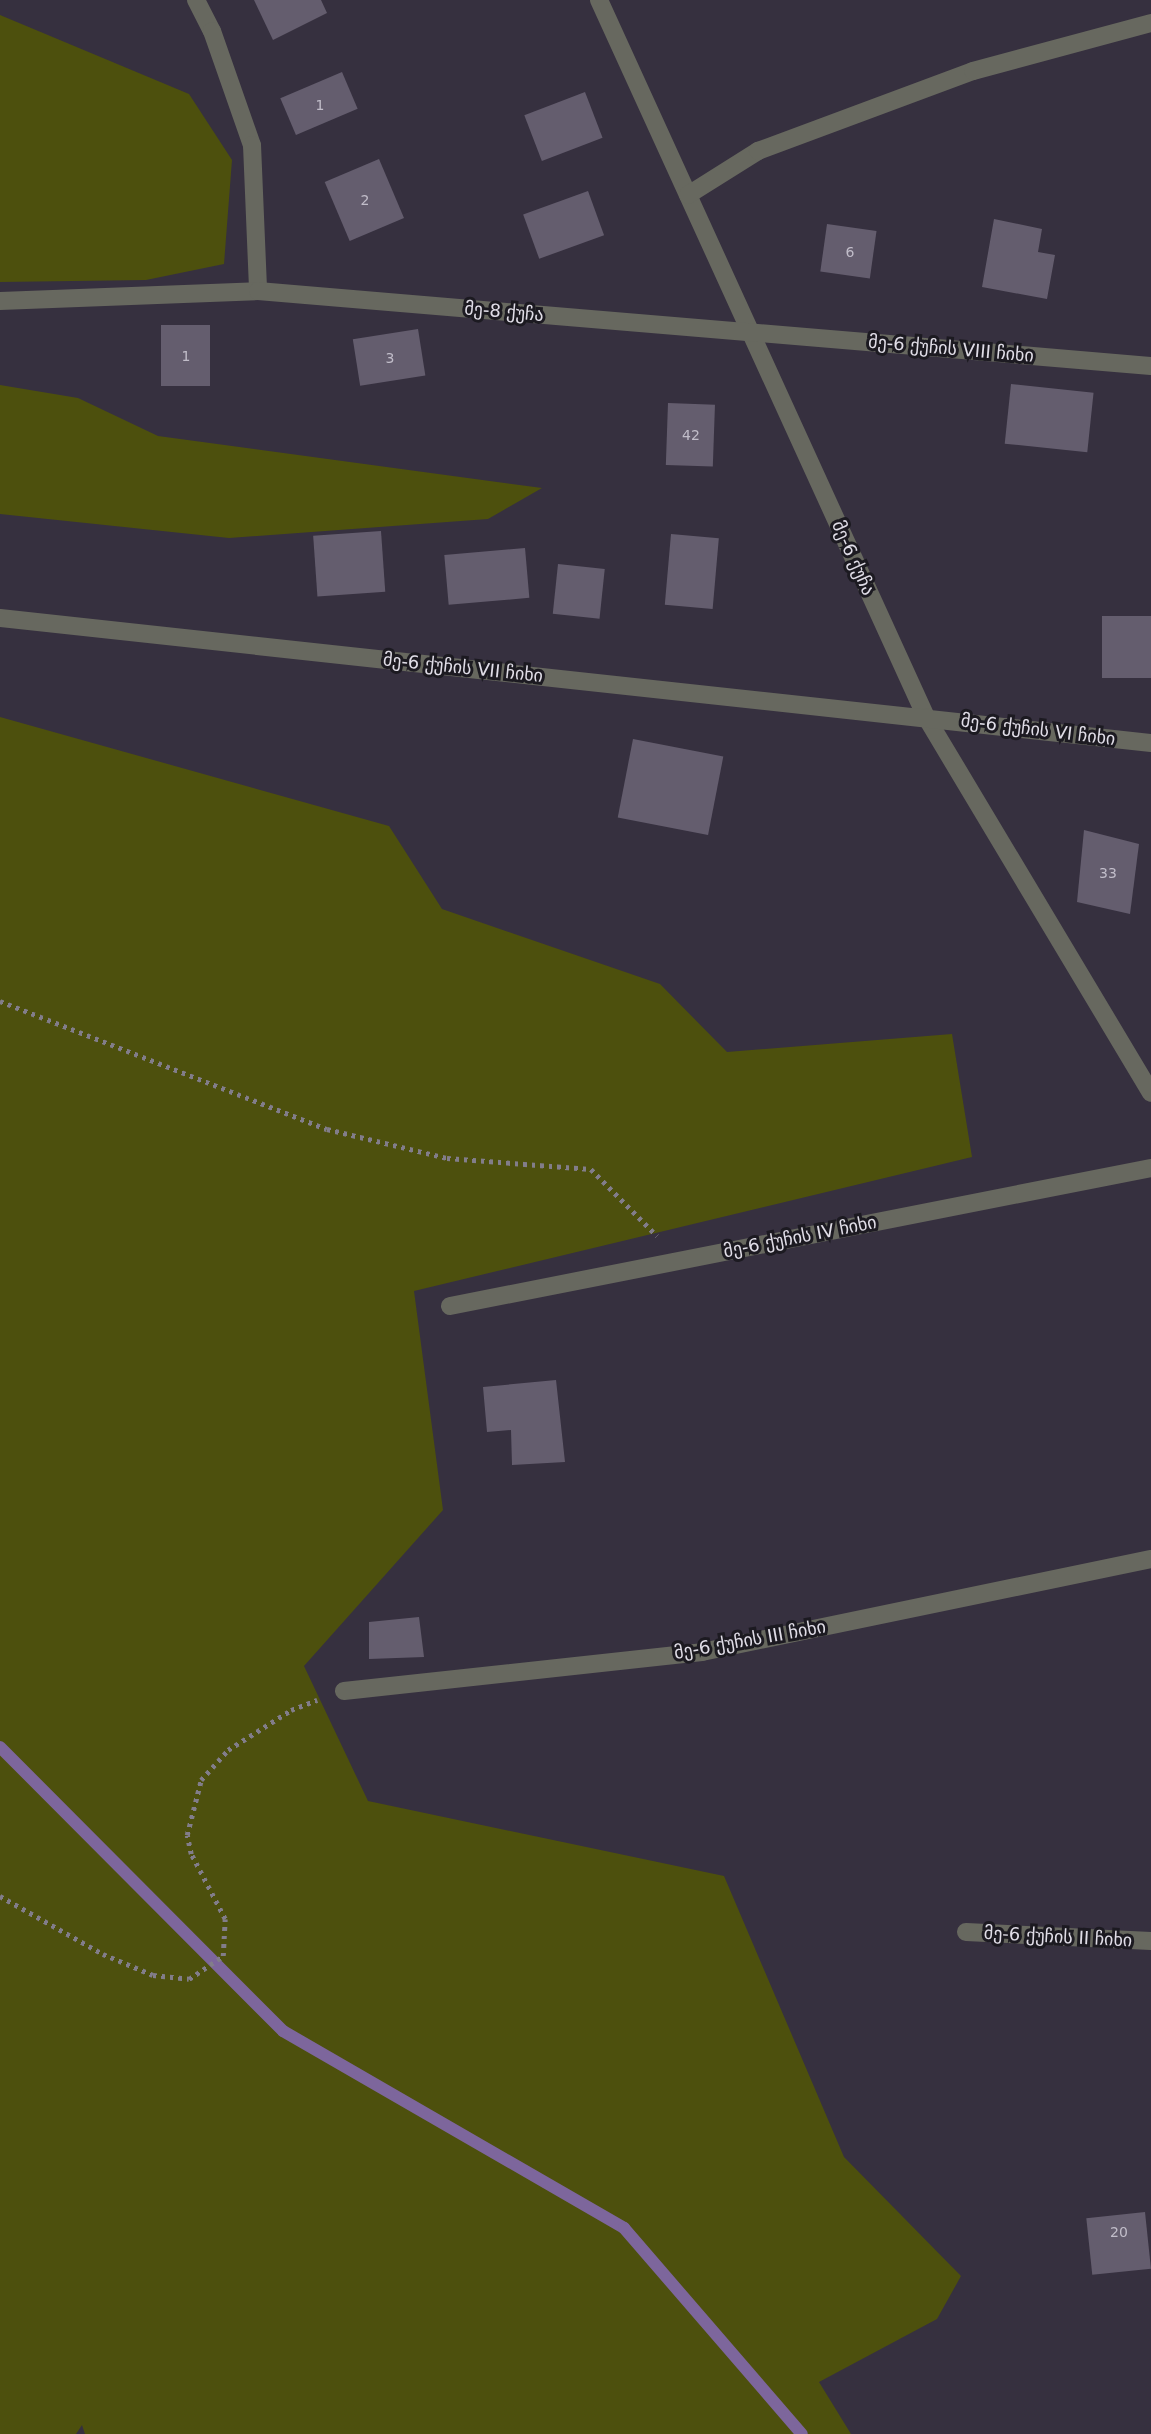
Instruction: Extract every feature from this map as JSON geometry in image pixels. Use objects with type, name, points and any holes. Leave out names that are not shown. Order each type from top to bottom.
[{"type":"street","points":[[196,0],[212,31],[252,145],[258,291]]},
{"type":"street","name":"მე-6 ქუჩა","points":[[599,0],[926,717],[1151,1093]]},
{"type":"street","points":[[688,195],[758,151],[973,71],[1151,23]]},
{"type":"street","name":"მე-8 ქუჩა","points":[[0,301],[258,291],[751,333]]},
{"type":"street","name":"მე-6 ქუჩის VIII ჩიხი","points":[[751,333],[1151,366]]},
{"type":"street","name":"მე-6 ქუჩის VII ჩიხი","points":[[0,618],[926,717]]},
{"type":"street","name":"მე-6 ქუჩის VI ჩიხი","points":[[926,717],[1151,744]]},
{"type":"street","name":"მე-6 ქუჩის IV ჩიხი","points":[[450,1306],[1151,1168]]},
{"type":"street","name":"მე-6 ქუჩის III ჩიხი","points":[[344,1690],[702,1652],[1151,1559]]},
{"type":"street","name":"მე-6 ქუჩის II ჩიხი","points":[[966,1932],[1151,1941]]},
{"type":"path","points":[[0,1002],[327,1129],[447,1158],[591,1169],[682,1261]]},
{"type":"path","points":[[0,1896],[141,1970],[189,1979],[223,1956],[225,1919],[191,1854],[187,1835],[201,1780],[228,1750],[291,1710],[344,1690]]},
{"type":"shaded area","points":[[0,15],[189,94],[232,160],[224,264],[146,280],[0,282]]},
{"type":"shaded area","points":[[0,385],[78,398],[158,436],[542,488],[488,519],[229,538],[0,514]]},
{"type":"shaded area","points":[[0,717],[389,826],[442,909],[660,984],[727,1052],[952,1034],[972,1157],[414,1291],[443,1510],[304,1666],[368,1801],[724,1876],[844,2157],[961,2276],[937,2319],[819,2382],[851,2434],[85,2434],[82,2425],[76,2434],[0,2434]]},
{"type":"building","points":[[254,0],[321,0],[327,13],[273,40]]},
{"type":"building","points":[[342,72],[358,109],[296,135],[280,98]]},
{"type":"building","points":[[585,92],[603,138],[542,161],[524,115]]},
{"type":"building","points":[[379,159],[404,218],[350,241],[325,182]]},
{"type":"building","points":[[588,191],[604,235],[539,259],[523,215]]},
{"type":"building","points":[[994,219],[1042,229],[1038,252],[1055,255],[1047,299],[982,287]]},
{"type":"building","points":[[827,224],[877,231],[870,278],[820,272]]},
{"type":"building","points":[[161,325],[210,325],[210,386],[161,386]]},
{"type":"building","points":[[418,329],[425,375],[360,386],[353,339]]},
{"type":"building","points":[[1011,384],[1094,393],[1087,452],[1005,444]]},
{"type":"building","points":[[668,403],[715,405],[713,467],[666,465]]},
{"type":"building","points":[[381,531],[385,592],[317,597],[313,536]]},
{"type":"building","points":[[671,534],[719,538],[713,609],[665,605]]},
{"type":"building","points":[[525,548],[529,598],[449,605],[444,555]]},
{"type":"building","points":[[558,564],[605,569],[600,619],[553,614]]},
{"type":"building","points":[[1102,616],[1151,616],[1151,678],[1102,678]]},
{"type":"building","points":[[633,739],[723,757],[708,835],[618,818]]},
{"type":"building","points":[[1084,830],[1139,844],[1130,914],[1077,902]]},
{"type":"building","points":[[556,1380],[565,1462],[512,1465],[511,1430],[487,1432],[483,1387]]},
{"type":"building","points":[[419,1617],[424,1657],[369,1659],[369,1622]]},
{"type":"building","points":[[1145,2212],[1151,2269],[1092,2275],[1086,2218]]},
{"type":"waterway","points":[[0,1747],[283,2031],[624,2228],[802,2434]]}]
